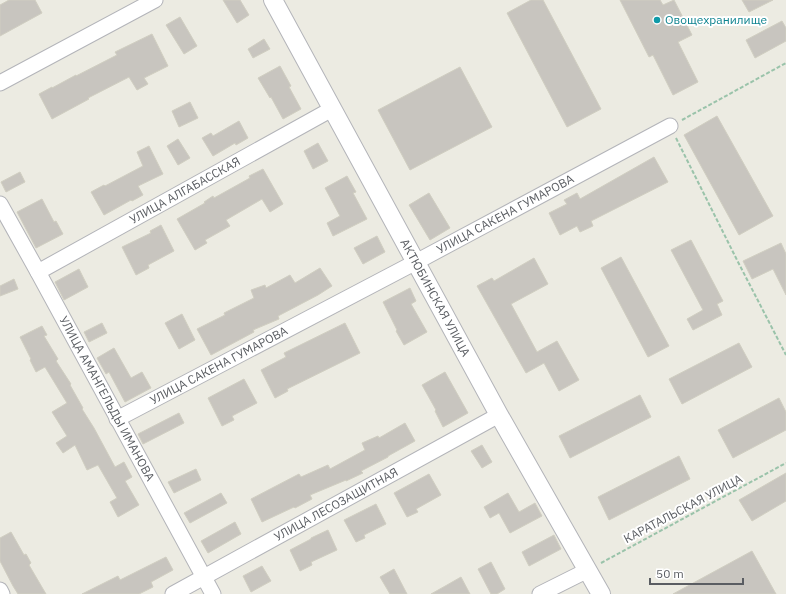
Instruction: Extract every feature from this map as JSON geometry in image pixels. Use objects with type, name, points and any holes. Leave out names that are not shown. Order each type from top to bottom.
[{"type":"street","points":[[0,83],[155,0]]},
{"type":"street","name":"АКТЮБИНСКАЯ УЛИЦА","points":[[273,0],[499,416],[601,594]]},
{"type":"street","name":"УЛИЦА АЛГАБАССКАЯ","points":[[38,272],[332,109]]},
{"type":"street","name":"УЛИЦА САКЕНА ГУМАРОВА","points":[[117,419],[416,262],[670,126]]},
{"type":"street","name":"УЛИЦА АМАНГЕЛЬДЫ ИМАНОВА","points":[[0,204],[213,594]]},
{"type":"street","name":"УЛИЦА ЛЕСОЗАЩИТНАЯ","points":[[173,594],[499,416]]},
{"type":"street","points":[[540,594],[588,570]]},
{"type":"street","points":[[0,590],[2,594]]},
{"type":"path","points":[[786,63],[670,126],[786,355]]},
{"type":"path","name":"КАРАТАЛЬСКАЯ УЛИЦА","points":[[588,570],[786,463]]},
{"type":"building","points":[[9,0],[35,0],[42,13],[0,36],[0,5]]},
{"type":"building","points":[[223,0],[240,0],[249,15],[237,23]]},
{"type":"building","points":[[531,0],[543,0],[601,109],[567,127],[507,13]]},
{"type":"building","name":"Овощехранилище","points":[[620,0],[660,0],[663,5],[674,0],[692,35],[678,42],[698,82],[673,95],[653,55],[649,57]]},
{"type":"building","points":[[742,0],[773,0],[749,12]]},
{"type":"building","points":[[180,17],[197,46],[184,54],[166,25]]},
{"type":"building","points":[[782,21],[786,28],[786,41],[755,58],[746,40]]},
{"type":"building","points":[[152,34],[168,66],[144,78],[148,84],[137,90],[129,77],[52,119],[39,94],[117,55],[115,52]]},
{"type":"building","points":[[264,39],[270,49],[253,58],[248,49]]},
{"type":"building","points":[[280,66],[301,109],[283,119],[271,97],[270,98],[258,78]]},
{"type":"building","points":[[460,67],[492,127],[410,170],[378,110]]},
{"type":"building","points":[[190,102],[198,118],[179,127],[172,111]]},
{"type":"building","points":[[717,116],[773,216],[739,235],[684,135]]},
{"type":"building","points":[[239,121],[248,138],[236,145],[235,143],[213,156],[202,138],[211,133],[213,136]]},
{"type":"building","points":[[178,139],[190,158],[178,165],[167,146]]},
{"type":"building","points":[[318,143],[328,161],[313,169],[304,151]]},
{"type":"building","points":[[149,146],[163,174],[138,186],[143,195],[104,215],[91,192],[143,166],[137,152]]},
{"type":"building","points":[[654,157],[668,182],[591,221],[593,226],[580,232],[577,226],[560,235],[549,213],[567,204],[564,200],[577,193],[580,199]]},
{"type":"building","points":[[263,169],[283,204],[270,212],[262,199],[226,220],[230,226],[205,240],[207,243],[195,250],[177,219],[205,203],[204,202],[213,196],[214,198]]},
{"type":"building","points":[[20,172],[25,182],[6,192],[1,182]]},
{"type":"building","points":[[347,176],[356,192],[353,193],[367,219],[333,236],[327,223],[340,216],[325,188]]},
{"type":"building","points":[[429,193],[450,228],[430,240],[409,205]]},
{"type":"building","points":[[42,199],[54,222],[56,221],[63,234],[36,248],[17,212]]},
{"type":"building","points":[[161,225],[174,251],[148,265],[149,268],[136,275],[122,247],[151,233],[150,231]]},
{"type":"building","points":[[377,236],[385,252],[363,264],[354,248]]},
{"type":"building","points":[[691,240],[723,301],[717,304],[722,315],[693,330],[687,319],[703,310],[671,250]]},
{"type":"building","points":[[781,243],[786,254],[786,295],[773,269],[752,279],[743,261]]},
{"type":"building","points":[[621,257],[669,346],[648,357],[601,268]]},
{"type":"building","points":[[534,258],[548,284],[511,304],[537,352],[557,341],[579,380],[559,391],[544,363],[526,373],[477,286],[492,278],[494,281]]},
{"type":"building","points":[[320,268],[332,286],[278,316],[279,319],[253,330],[254,332],[211,355],[197,329],[254,298],[251,290],[265,285],[266,288],[290,275],[295,283]]},
{"type":"building","points":[[79,269],[88,287],[64,300],[55,282]]},
{"type":"building","points":[[14,279],[18,289],[0,296],[0,286]]},
{"type":"building","points":[[410,288],[416,301],[411,304],[427,332],[404,345],[383,302]]},
{"type":"building","points":[[182,314],[195,340],[179,349],[165,323]]},
{"type":"building","points":[[102,323],[107,333],[89,342],[84,332]]},
{"type":"building","points":[[345,323],[360,353],[287,389],[288,391],[275,398],[261,370],[286,357],[284,353]]},
{"type":"building","points":[[42,326],[47,335],[44,336],[58,359],[56,361],[71,384],[70,385],[83,408],[82,409],[115,467],[124,462],[132,477],[125,481],[139,505],[118,517],[110,502],[117,498],[98,465],[87,470],[75,445],[63,453],[56,443],[67,436],[52,412],[67,403],[45,367],[36,372],[20,337]]},
{"type":"building","points":[[739,343],[752,367],[682,404],[669,379]]},
{"type":"building","points":[[114,348],[131,378],[142,372],[151,388],[125,402],[109,372],[106,374],[97,358]]},
{"type":"building","points":[[445,372],[468,413],[443,427],[435,411],[436,410],[422,385]]},
{"type":"building","points":[[244,379],[257,403],[232,416],[234,420],[222,426],[208,398]]},
{"type":"building","points":[[640,395],[651,417],[570,458],[559,436]]},
{"type":"building","points":[[779,398],[786,412],[786,430],[733,458],[718,430]]},
{"type":"building","points":[[179,413],[184,423],[143,444],[138,434]]},
{"type":"building","points":[[405,423],[415,441],[361,471],[363,473],[310,495],[312,499],[262,522],[251,499],[299,474],[301,477],[328,465],[330,469],[365,450],[362,443],[378,436],[379,438]]},
{"type":"building","points":[[482,445],[492,462],[482,468],[471,451]]},
{"type":"building","points":[[679,456],[690,479],[609,520],[598,497]]},
{"type":"building","points":[[196,469],[201,480],[174,493],[168,482]]},
{"type":"building","points":[[786,473],[786,501],[752,521],[739,500]]},
{"type":"building","points":[[429,474],[441,495],[416,509],[418,512],[407,517],[394,493]]},
{"type":"building","points":[[221,493],[227,503],[190,523],[184,513]]},
{"type":"building","points":[[508,493],[519,512],[535,503],[542,516],[510,533],[499,513],[490,518],[484,507]]},
{"type":"building","points":[[376,504],[386,524],[364,535],[365,538],[356,542],[344,520]]},
{"type":"building","points":[[235,522],[241,534],[208,553],[201,541]]},
{"type":"building","points":[[328,530],[337,550],[311,562],[312,565],[300,571],[290,550]]},
{"type":"building","points":[[11,532],[24,555],[26,554],[31,563],[29,565],[46,594],[18,594],[13,586],[0,561],[0,538]]},
{"type":"building","points":[[554,535],[561,549],[529,566],[522,552]]},
{"type":"building","points":[[752,551],[776,594],[673,594]]},
{"type":"building","points":[[166,557],[173,570],[151,582],[153,587],[139,594],[82,594],[118,576],[120,580]]},
{"type":"building","points":[[491,562],[505,589],[497,594],[491,594],[478,569]]},
{"type":"building","points":[[262,566],[271,581],[251,592],[243,576]]},
{"type":"building","points":[[394,569],[407,594],[390,594],[380,577]]},
{"type":"building","points":[[461,577],[470,594],[431,594],[447,585]]},
{"type":"place","name":"Овощехранилище","points":[[657,20]]}]
